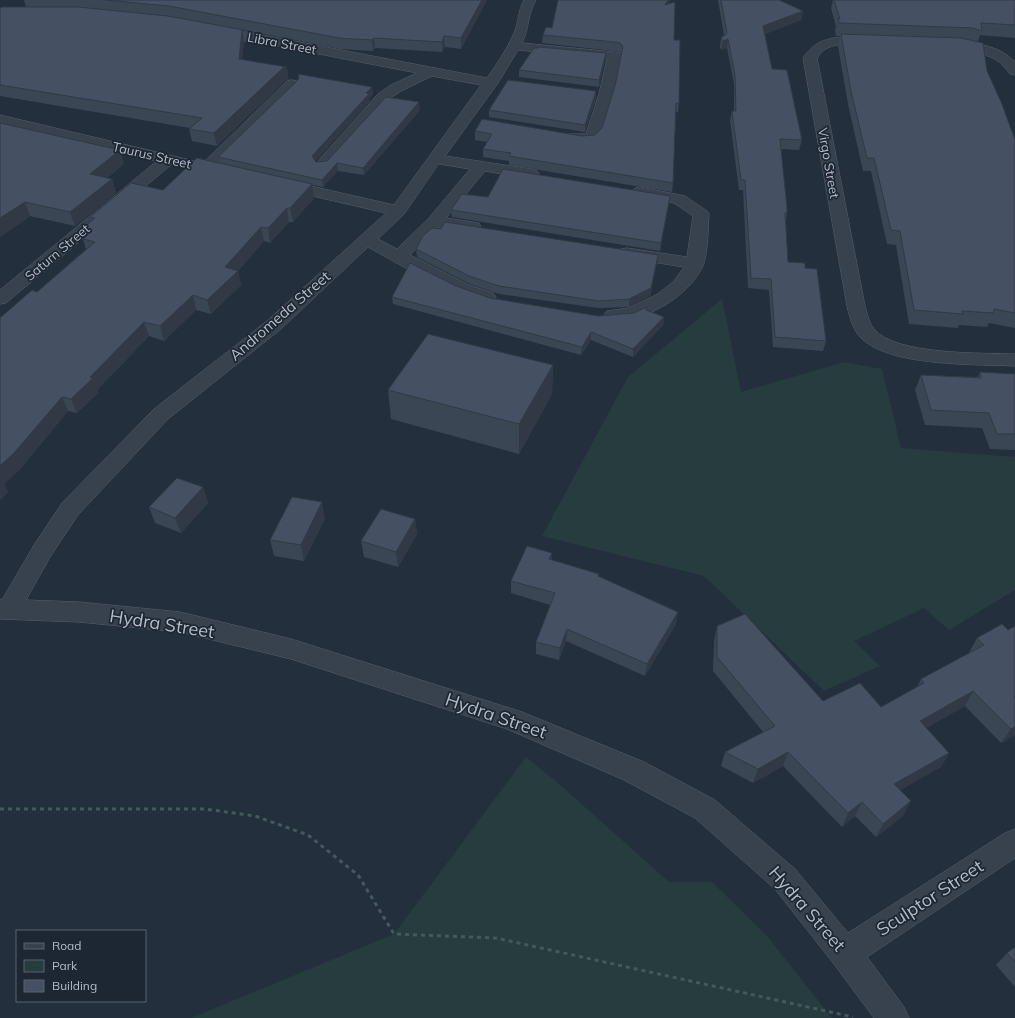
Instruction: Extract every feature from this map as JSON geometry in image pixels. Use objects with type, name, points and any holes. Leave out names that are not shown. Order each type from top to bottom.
[{"type":"street","name":"Andromeda Street","points":[[4,609],[70,509],[161,414],[274,325],[398,211],[436,159],[473,120],[498,81],[521,32],[528,2]]},
{"type":"street","name":"Libra Street","points":[[209,29],[431,71],[498,81]]},
{"type":"street","name":"Virgo Street","points":[[880,42],[844,41],[824,43],[813,51],[810,58],[856,306],[863,326],[869,336],[881,345],[905,353],[1015,360]]},
{"type":"street","points":[[940,45],[971,47],[993,52],[1003,57],[1015,71]]},
{"type":"street","points":[[515,46],[614,56],[606,94],[593,136],[590,140],[551,134]]},
{"type":"street","points":[[322,165],[383,97],[396,88],[431,71]]},
{"type":"street","points":[[206,168],[292,84]]},
{"type":"street","points":[[591,92],[606,94]]},
{"type":"street","name":"Taurus Street","points":[[0,119],[237,175]]},
{"type":"street","name":"Saturn Street","points":[[0,299],[169,159]]},
{"type":"street","points":[[436,159],[550,177]]},
{"type":"street","points":[[399,256],[435,221],[481,166]]},
{"type":"street","points":[[268,182],[398,211]]},
{"type":"street","points":[[598,316],[633,313],[664,298],[681,285],[695,263],[701,214],[679,199],[626,190]]},
{"type":"street","points":[[435,221],[490,230]]},
{"type":"street","points":[[367,240],[463,289],[503,301]]},
{"type":"street","points":[[613,250],[695,263]]},
{"type":"street","name":"Hydra Street","points":[[4,609],[79,612],[180,622],[291,649],[513,720],[634,771],[705,809],[785,879],[845,953],[893,1018]]},
{"type":"street","name":"Sculptor Street","points":[[845,953],[1015,842]]},
{"type":"path","points":[[0,809],[205,809],[255,816],[308,835],[358,875],[394,934],[496,938],[856,1018]]},
{"type":"green space","points":[[722,299],[741,392],[844,362],[882,369],[901,448],[1015,457],[1015,590],[949,630],[924,608],[854,641],[880,666],[824,691],[704,576],[542,536],[628,377]]},
{"type":"green space","points":[[526,757],[558,783],[669,882],[712,882],[768,937],[832,1018],[191,1018],[394,934]]},
{"type":"building","points":[[105,0],[482,0],[461,38],[444,36],[442,42],[374,38],[372,40],[339,38],[169,6]]},
{"type":"building","points":[[558,0],[668,0],[665,5],[675,2],[674,40],[680,40],[679,104],[676,103],[673,183],[509,156],[511,153],[483,149],[492,134],[475,131],[482,119],[582,136],[595,135],[602,128],[615,86],[623,47],[620,43],[615,42],[543,35],[546,27],[552,28]]},
{"type":"building","points":[[721,0],[779,0],[803,11],[763,26],[772,69],[787,70],[802,140],[780,139],[787,208],[787,213],[785,213],[788,262],[805,263],[805,268],[817,269],[826,341],[775,337],[771,279],[751,278],[745,180],[741,180],[732,111],[736,111],[735,75],[728,39],[723,41],[721,38],[727,33]]},
{"type":"building","points":[[834,0],[1015,0],[1015,25],[981,23],[982,31],[973,28],[839,23],[838,18],[840,19]]},
{"type":"building","points":[[78,7],[168,16],[249,31],[242,30],[239,59],[287,67],[284,67],[214,133],[189,129],[202,118],[0,85],[0,8]]},
{"type":"building","points":[[841,34],[961,38],[983,43],[987,71],[1002,104],[1015,140],[1015,313],[994,309],[993,313],[962,311],[963,314],[914,310],[900,231],[891,230],[874,158],[867,158],[851,91]]},
{"type":"building","points":[[539,47],[606,53],[599,80],[519,70],[534,48]]},
{"type":"building","points":[[298,74],[372,87],[366,93],[369,94],[312,156],[316,162],[327,161],[386,97],[419,102],[363,168],[337,163],[322,180],[218,157],[297,81],[299,78]]},
{"type":"building","points":[[508,80],[596,91],[585,125],[489,110]]},
{"type":"building","points":[[0,123],[120,150],[90,174],[112,179],[70,212],[25,202],[0,218]]},
{"type":"building","points":[[197,158],[312,184],[290,208],[287,208],[268,228],[261,227],[225,267],[238,271],[207,300],[193,295],[160,326],[144,322],[90,377],[93,378],[71,399],[62,397],[14,453],[0,466],[0,318],[32,290],[37,292],[95,242],[83,239],[92,231],[83,228],[95,218],[90,217],[131,183],[163,190]]},
{"type":"building","points":[[503,169],[670,196],[661,243],[451,210],[462,194],[488,197]]},
{"type":"building","points":[[445,222],[658,255],[651,288],[629,299],[599,301],[499,286],[469,276],[416,249],[423,236],[432,228],[441,229]]},
{"type":"building","points":[[410,263],[456,286],[490,298],[598,316],[634,313],[647,307],[646,310],[664,317],[633,349],[591,332],[582,347],[392,297]]},
{"type":"building","points":[[428,334],[553,365],[519,424],[388,390]]},
{"type":"building","points":[[980,372],[1015,374],[1015,434],[997,434],[989,413],[931,410],[921,375],[981,378]]},
{"type":"building","points":[[177,478],[203,487],[175,518],[149,507]]},
{"type":"building","points":[[292,497],[322,502],[301,545],[270,540]]},
{"type":"building","points":[[381,509],[415,519],[396,552],[361,541]]},
{"type":"building","points":[[527,546],[552,553],[549,559],[599,574],[598,576],[678,612],[647,664],[567,629],[560,648],[536,642],[555,593],[511,581]]},
{"type":"building","points":[[745,614],[823,701],[860,683],[881,707],[924,683],[921,679],[984,645],[977,638],[1002,624],[1008,630],[1015,626],[1015,727],[1011,729],[973,691],[920,721],[949,753],[894,784],[911,801],[883,824],[862,802],[848,813],[788,752],[758,769],[725,752],[775,726],[717,657],[717,626]]},
{"type":"building","points":[[1015,947],[1015,962],[1007,953]]}]
